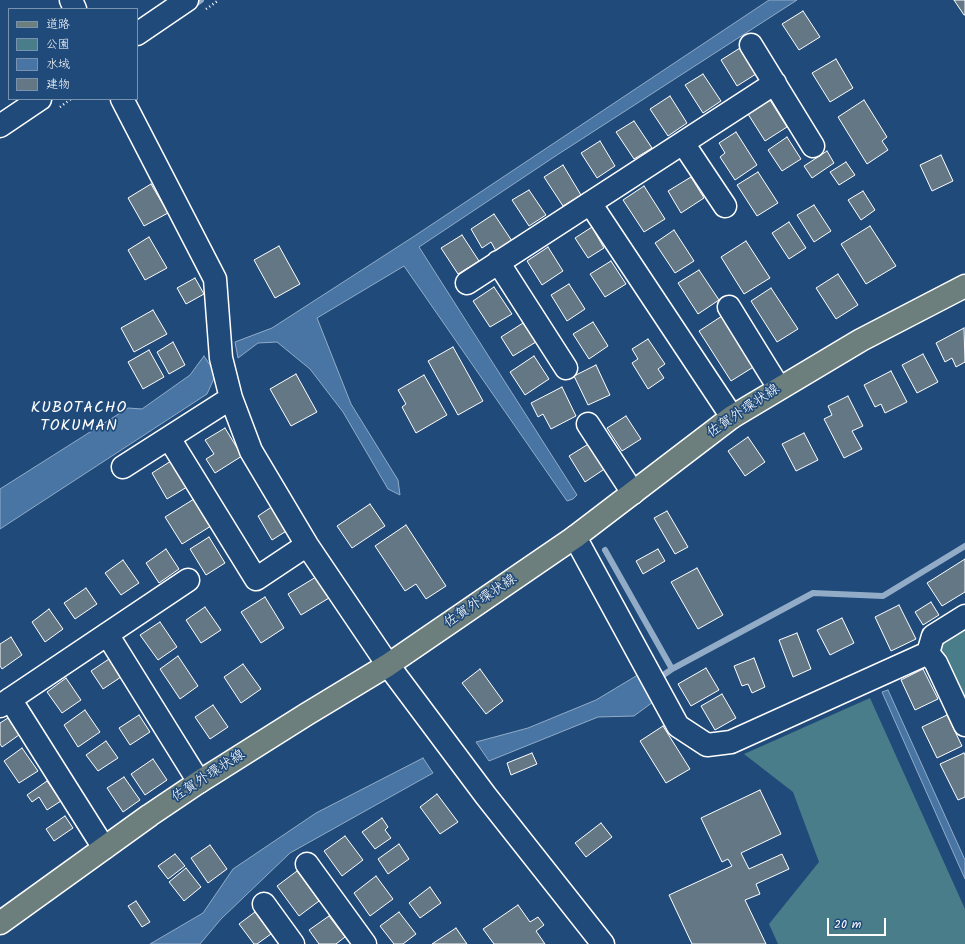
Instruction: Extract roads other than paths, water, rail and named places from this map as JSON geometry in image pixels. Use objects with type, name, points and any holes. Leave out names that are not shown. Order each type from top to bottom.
[{"type":"main road","name":"佐賀外環状線","points":[[0,923],[104,848],[200,782],[388,665],[575,537],[732,417],[861,340],[965,286]]},
{"type":"street","points":[[138,33],[188,0]]},
{"type":"street","points":[[752,45],[813,146]]},
{"type":"street","points":[[467,283],[775,83]]},
{"type":"street","points":[[0,126],[39,100]]},
{"type":"street","points":[[123,100],[215,279],[221,358],[231,398],[251,451],[307,545],[388,665],[486,796],[603,944]]},
{"type":"street","points":[[683,143],[725,206]]},
{"type":"street","points":[[590,203],[732,417]]},
{"type":"street","points":[[498,262],[566,368]]},
{"type":"street","points":[[729,306],[779,388]]},
{"type":"street","points":[[123,467],[231,398]]},
{"type":"street","points":[[588,424],[633,493]]},
{"type":"street","points":[[169,438],[256,579],[307,545]]},
{"type":"street","points":[[575,537],[678,726],[707,745],[731,742],[928,653],[933,636],[965,616]]},
{"type":"street","points":[[104,848],[5,703],[188,580]]},
{"type":"street","points":[[107,634],[200,782]]},
{"type":"street","points":[[928,653],[936,663],[965,725]]},
{"type":"street","points":[[307,864],[365,944]]},
{"type":"street","points":[[264,904],[293,944]]},
{"type":"water","points":[[769,0],[797,0],[557,155],[419,247],[577,495],[573,499],[567,501],[404,266],[317,318],[351,404],[398,480],[400,495],[388,489],[343,412],[310,369],[277,342],[258,343],[238,358],[235,342],[272,328],[413,237]]},
{"type":"water","points":[[204,356],[216,374],[207,394],[0,529],[0,489],[128,408],[142,409],[190,375]]},
{"type":"water","points":[[641,673],[657,699],[634,716],[598,717],[489,761],[476,742],[528,728],[596,700]]},
{"type":"water","points":[[888,690],[965,860],[965,879],[882,692]]},
{"type":"water","points":[[423,758],[433,773],[290,853],[221,919],[200,944],[150,944],[203,913],[233,869],[316,813]]},
{"type":"waterway","points":[[191,7],[201,0]]},
{"type":"waterway","points":[[662,676],[672,669],[813,593],[883,596],[965,546]]},
{"type":"waterway","points":[[605,550],[672,669]]},
{"type":"district","name":"KUBOTACHO TOKUMAN","points":[[79,418]]}]
